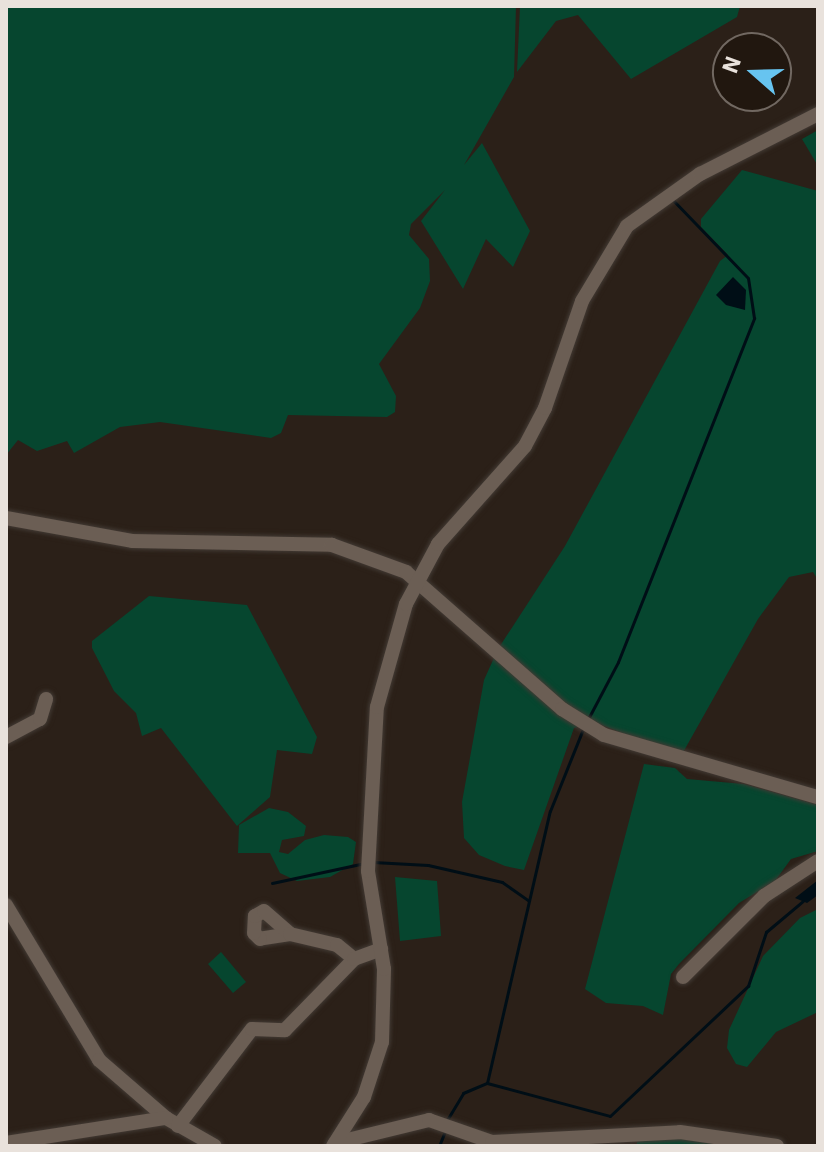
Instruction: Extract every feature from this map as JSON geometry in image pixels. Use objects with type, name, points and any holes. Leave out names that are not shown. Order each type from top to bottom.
[{"type":"street","points":[[334,1145],[376,1071],[386,1012],[381,949],[368,871],[377,707],[417,582],[438,544],[525,446],[545,408],[582,301],[627,226],[700,174],[818,114]]},
{"type":"street","points":[[6,518],[132,541],[332,545],[406,572],[562,709],[604,735],[818,797]]},
{"type":"street","points":[[6,737],[40,719],[46,699]]},
{"type":"street","points":[[683,977],[764,896],[818,861]]},
{"type":"street","points":[[6,905],[99,1060],[172,1122],[215,1146]]},
{"type":"street","points":[[290,934],[337,945],[354,959]]},
{"type":"street","points":[[6,1143],[172,1122],[252,1029],[285,1030],[354,959],[381,949]]},
{"type":"street","points":[[334,1145],[400,1124],[446,1124],[491,1144],[680,1132],[777,1146]]},
{"type":"green space","points":[[6,6],[516,6],[514,77],[464,165],[482,143],[530,231],[513,267],[486,239],[463,289],[421,221],[445,190],[411,224],[409,235],[429,259],[430,281],[420,308],[379,364],[396,396],[395,412],[387,417],[288,415],[281,433],[271,438],[160,422],[120,427],[74,453],[67,441],[37,451],[18,440],[6,455]]},
{"type":"green space","points":[[520,6],[740,6],[737,17],[631,79],[578,15],[556,21],[517,72]]},
{"type":"green space","points":[[818,130],[818,166],[802,139]]},
{"type":"green space","points":[[742,170],[818,191],[818,580],[813,572],[789,577],[758,619],[681,756],[594,722],[574,728],[524,870],[505,866],[479,855],[464,838],[462,802],[484,680],[498,649],[565,546],[720,261],[728,255],[701,227],[701,219]]},
{"type":"green space","points":[[149,596],[247,605],[317,737],[312,754],[277,750],[270,797],[237,826],[161,728],[142,736],[136,713],[114,691],[92,648],[92,641]]},
{"type":"green space","points":[[644,764],[675,768],[687,779],[744,784],[818,805],[818,851],[791,859],[775,881],[739,903],[679,964],[671,974],[663,1015],[643,1006],[606,1003],[585,989]]},
{"type":"green space","points":[[269,808],[288,812],[306,826],[304,836],[282,840],[279,852],[288,854],[305,840],[324,835],[348,837],[356,842],[353,864],[330,877],[297,881],[280,873],[270,853],[238,853],[239,825]]},
{"type":"green space","points":[[395,877],[437,881],[441,936],[400,941]]},
{"type":"green space","points":[[818,909],[818,1012],[776,1032],[747,1067],[736,1064],[727,1048],[729,1030],[763,956],[800,918]]},
{"type":"green space","points":[[221,952],[246,982],[233,993],[208,964]]},
{"type":"green space","points":[[656,1135],[752,1146],[636,1146],[638,1139]]},
{"type":"shaded area","points":[[733,277],[746,290],[745,310],[726,305],[716,295]]},
{"type":"shaded area","points":[[818,880],[818,895],[807,903],[795,898]]},
{"type":"waterway","points":[[588,719],[618,662],[754,318],[748,278],[673,200]]},
{"type":"waterway","points":[[487,1083],[550,811],[583,729]]},
{"type":"waterway","points":[[373,862],[428,865],[502,882],[528,900]]},
{"type":"waterway","points":[[272,883],[365,863]]},
{"type":"waterway","points":[[447,1120],[463,1093],[487,1083],[610,1116],[748,986],[766,932],[803,901]]},
{"type":"waterway","points":[[439,1146],[445,1131]]}]
